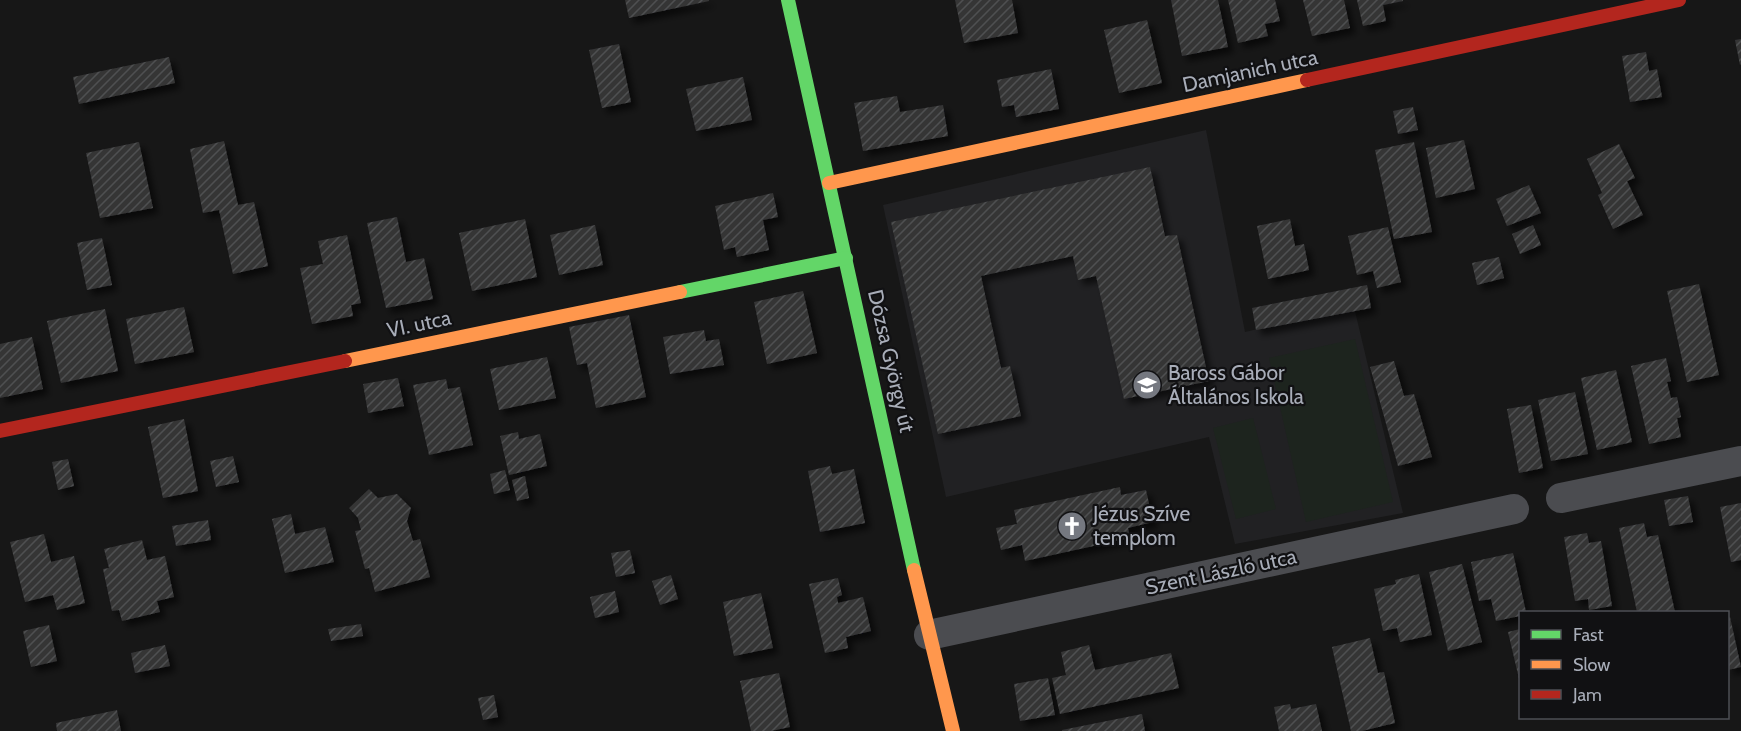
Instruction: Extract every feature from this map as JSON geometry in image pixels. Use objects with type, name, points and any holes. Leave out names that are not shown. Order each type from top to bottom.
[{"type":"street","name":"Dózsa György út","points":[[788,0],[929,635],[953,731]]},
{"type":"street","name":"Damjanich utca","points":[[829,183],[1679,0]]},
{"type":"street","name":"VI. utca","points":[[0,430],[846,258]]},
{"type":"street","points":[[1561,498],[1741,461]]},
{"type":"street","name":"Szent László utca","points":[[929,635],[1514,509]]},
{"type":"shaded area","name":"Baross Gábor Általános Iskola","points":[[1206,130],[1245,332],[1354,307],[1403,513],[1235,544],[1209,437],[946,497],[883,205]]},
{"type":"shaded area","points":[[1355,339],[1393,502],[1306,522],[1269,358]]},
{"type":"shaded area","points":[[1253,418],[1276,509],[1236,519],[1213,428]]},
{"type":"building","points":[[625,0],[709,0],[709,1],[629,18]]},
{"type":"building","points":[[955,0],[1012,0],[1018,33],[964,43]]},
{"type":"building","points":[[1171,0],[1218,0],[1228,47],[1182,56]]},
{"type":"building","points":[[1228,0],[1275,0],[1280,21],[1265,24],[1268,36],[1238,43]]},
{"type":"building","points":[[1303,0],[1344,0],[1350,28],[1312,36]]},
{"type":"building","points":[[1357,0],[1403,1],[1383,5],[1386,21],[1363,26]]},
{"type":"building","points":[[1147,20],[1162,83],[1119,93],[1104,30]]},
{"type":"building","points":[[1741,39],[1741,64],[1740,65],[1735,40]]},
{"type":"building","points":[[619,44],[631,102],[602,108],[589,50]]},
{"type":"building","points":[[1646,52],[1649,71],[1657,69],[1662,97],[1630,102],[1622,56]]},
{"type":"building","points":[[169,57],[175,83],[79,104],[73,77]]},
{"type":"building","points":[[1051,69],[1059,109],[1016,117],[1014,105],[1002,107],[997,80]]},
{"type":"building","points":[[743,77],[752,120],[696,131],[686,89]]},
{"type":"building","points":[[897,96],[900,112],[943,105],[948,136],[863,151],[854,103]]},
{"type":"building","points":[[1413,107],[1418,130],[1398,134],[1393,111]]},
{"type":"building","points":[[1464,140],[1475,189],[1436,198],[1426,148]]},
{"type":"building","points":[[224,141],[238,205],[254,202],[268,266],[233,274],[219,210],[203,213],[190,149]]},
{"type":"building","points":[[139,142],[153,208],[100,218],[86,153]]},
{"type":"building","points":[[1414,142],[1432,232],[1394,239],[1375,150]]},
{"type":"building","points":[[1619,144],[1635,178],[1627,181],[1643,215],[1613,229],[1598,195],[1602,193],[1587,159]]},
{"type":"building","points":[[1150,167],[1165,236],[1177,235],[1209,381],[1124,399],[1096,276],[1078,280],[1073,256],[981,276],[1001,368],[1010,366],[1021,416],[938,434],[891,222]]},
{"type":"building","points":[[1529,185],[1541,213],[1507,226],[1496,199]]},
{"type":"building","points":[[773,193],[778,217],[763,220],[769,250],[737,257],[735,247],[724,250],[715,206]]},
{"type":"building","points":[[397,217],[406,262],[424,258],[433,299],[386,308],[367,223]]},
{"type":"building","points":[[525,219],[537,277],[472,291],[459,233]]},
{"type":"building","points":[[1290,219],[1295,246],[1304,244],[1309,270],[1268,279],[1257,226]]},
{"type":"building","points":[[595,225],[603,265],[559,275],[550,235]]},
{"type":"building","points":[[1533,225],[1541,245],[1520,254],[1512,234]]},
{"type":"building","points":[[1388,227],[1401,282],[1377,288],[1373,271],[1357,275],[1348,236]]},
{"type":"building","points":[[347,235],[361,303],[351,305],[353,316],[312,324],[300,268],[323,264],[318,241]]},
{"type":"building","points":[[102,238],[112,285],[87,290],[77,243]]},
{"type":"building","points":[[1499,257],[1504,278],[1477,285],[1472,263]]},
{"type":"building","points":[[1699,284],[1719,375],[1687,382],[1667,291]]},
{"type":"building","points":[[1367,285],[1371,308],[1256,330],[1252,308]]},
{"type":"building","points":[[803,291],[817,353],[767,364],[754,302]]},
{"type":"building","points":[[184,307],[194,352],[135,364],[126,319]]},
{"type":"building","points":[[105,309],[118,371],[61,383],[47,321]]},
{"type":"building","points":[[629,315],[646,397],[596,408],[587,363],[577,365],[569,327]]},
{"type":"building","points":[[704,330],[706,341],[719,339],[724,365],[670,374],[663,337]]},
{"type":"building","points":[[32,337],[43,389],[0,398],[0,344]]},
{"type":"building","points":[[547,357],[556,398],[499,410],[490,369]]},
{"type":"building","points":[[1666,358],[1671,381],[1667,382],[1671,398],[1677,397],[1681,417],[1677,418],[1681,437],[1649,444],[1631,366]]},
{"type":"building","points":[[1394,361],[1404,396],[1414,394],[1432,457],[1398,466],[1370,367]]},
{"type":"building","points":[[1616,370],[1632,442],[1597,450],[1581,378]]},
{"type":"building","points":[[398,378],[404,406],[368,413],[363,384]]},
{"type":"building","points":[[446,379],[448,389],[460,387],[473,445],[429,455],[413,385]]},
{"type":"building","points":[[1575,392],[1588,454],[1551,461],[1538,400]]},
{"type":"building","points":[[1531,405],[1543,468],[1519,473],[1507,409]]},
{"type":"building","points":[[184,419],[198,491],[163,498],[148,427]]},
{"type":"building","points":[[518,432],[519,439],[540,434],[547,466],[509,475],[500,436]]},
{"type":"building","points":[[233,456],[239,482],[216,487],[210,461]]},
{"type":"building","points":[[68,459],[74,486],[58,490],[52,462]]},
{"type":"building","points":[[830,466],[832,474],[854,469],[865,523],[820,532],[808,471]]},
{"type":"building","points":[[505,470],[510,490],[494,494],[490,474]]},
{"type":"building","points":[[525,476],[529,498],[517,501],[512,480]]},
{"type":"building","name":"Jézus Szíve templom","points":[[1120,487],[1121,495],[1146,490],[1153,522],[1128,528],[1130,538],[1025,561],[1022,545],[1001,550],[996,528],[1017,524],[1014,510]]},
{"type":"building","points":[[369,489],[378,498],[397,494],[411,508],[407,521],[413,541],[420,539],[430,577],[375,592],[369,568],[365,569],[355,531],[361,530],[358,518],[349,508]]},
{"type":"building","points":[[1688,496],[1693,522],[1669,526],[1664,500]]},
{"type":"building","points":[[1741,503],[1741,560],[1731,562],[1720,507]]},
{"type":"building","points":[[291,514],[295,534],[325,527],[334,562],[285,573],[272,519]]},
{"type":"building","points":[[208,520],[211,540],[176,546],[172,526]]},
{"type":"building","points":[[1644,523],[1647,537],[1658,535],[1675,611],[1637,611],[1619,528]]},
{"type":"building","points":[[1587,533],[1589,543],[1601,541],[1612,606],[1589,610],[1588,599],[1575,601],[1564,537]]},
{"type":"building","points":[[44,534],[51,562],[74,556],[85,603],[57,610],[53,595],[25,602],[10,542]]},
{"type":"building","points":[[142,540],[147,560],[165,556],[174,597],[157,601],[160,612],[122,621],[119,610],[112,611],[103,569],[109,568],[104,549]]},
{"type":"building","points":[[630,550],[635,573],[616,577],[611,553]]},
{"type":"building","points":[[1513,553],[1526,611],[1519,611],[1519,616],[1496,621],[1491,599],[1479,601],[1471,562]]},
{"type":"building","points":[[1462,564],[1482,642],[1448,651],[1429,572]]},
{"type":"building","points":[[1419,574],[1432,635],[1400,642],[1397,628],[1383,631],[1374,589],[1396,584],[1395,580]]},
{"type":"building","points":[[671,575],[678,599],[660,605],[652,581]]},
{"type":"building","points":[[838,578],[842,595],[837,597],[838,603],[863,597],[871,631],[846,637],[848,648],[825,653],[809,584]]},
{"type":"building","points":[[615,591],[619,612],[595,618],[590,597]]},
{"type":"building","points":[[761,593],[773,648],[734,656],[723,602]]},
{"type":"building","points":[[1729,618],[1741,667],[1729,670]]},
{"type":"building","points":[[361,624],[363,636],[331,641],[328,629]]},
{"type":"building","points":[[49,625],[57,661],[31,667],[23,631]]},
{"type":"building","points":[[1519,629],[1519,679],[1508,632]]},
{"type":"building","points":[[1370,638],[1378,673],[1384,672],[1395,723],[1362,731],[1351,731],[1332,647]]},
{"type":"building","points":[[165,645],[170,666],[135,673],[131,653]]},
{"type":"building","points":[[1089,645],[1095,670],[1171,653],[1179,688],[1060,714],[1052,678],[1066,675],[1061,652]]},
{"type":"building","points":[[779,673],[790,727],[771,731],[751,731],[740,681]]},
{"type":"building","points":[[1048,678],[1055,715],[1020,721],[1014,684]]},
{"type":"building","points":[[494,695],[498,717],[483,720],[478,698]]},
{"type":"building","points":[[1290,704],[1291,709],[1316,704],[1322,731],[1279,731],[1274,707]]},
{"type":"building","points":[[117,710],[121,731],[57,731],[56,723]]},
{"type":"building","points":[[1142,714],[1145,731],[1062,731],[1062,730]]},
{"type":"traffic: fast","points":[[788,0],[914,570]]},
{"type":"traffic: fast","points":[[680,292],[846,258]]},
{"type":"traffic: slow","points":[[829,183],[1307,80]]},
{"type":"traffic: slow","points":[[345,361],[680,292]]},
{"type":"traffic: slow","points":[[914,570],[953,731]]},
{"type":"traffic: jam","points":[[1307,80],[1679,0]]},
{"type":"traffic: jam","points":[[0,431],[345,361]]},
{"type":"place","name":"Baross Gábor Általános Iskola","points":[[1147,385]]},
{"type":"place","name":"Jézus Szíve templom","points":[[1072,526]]}]
